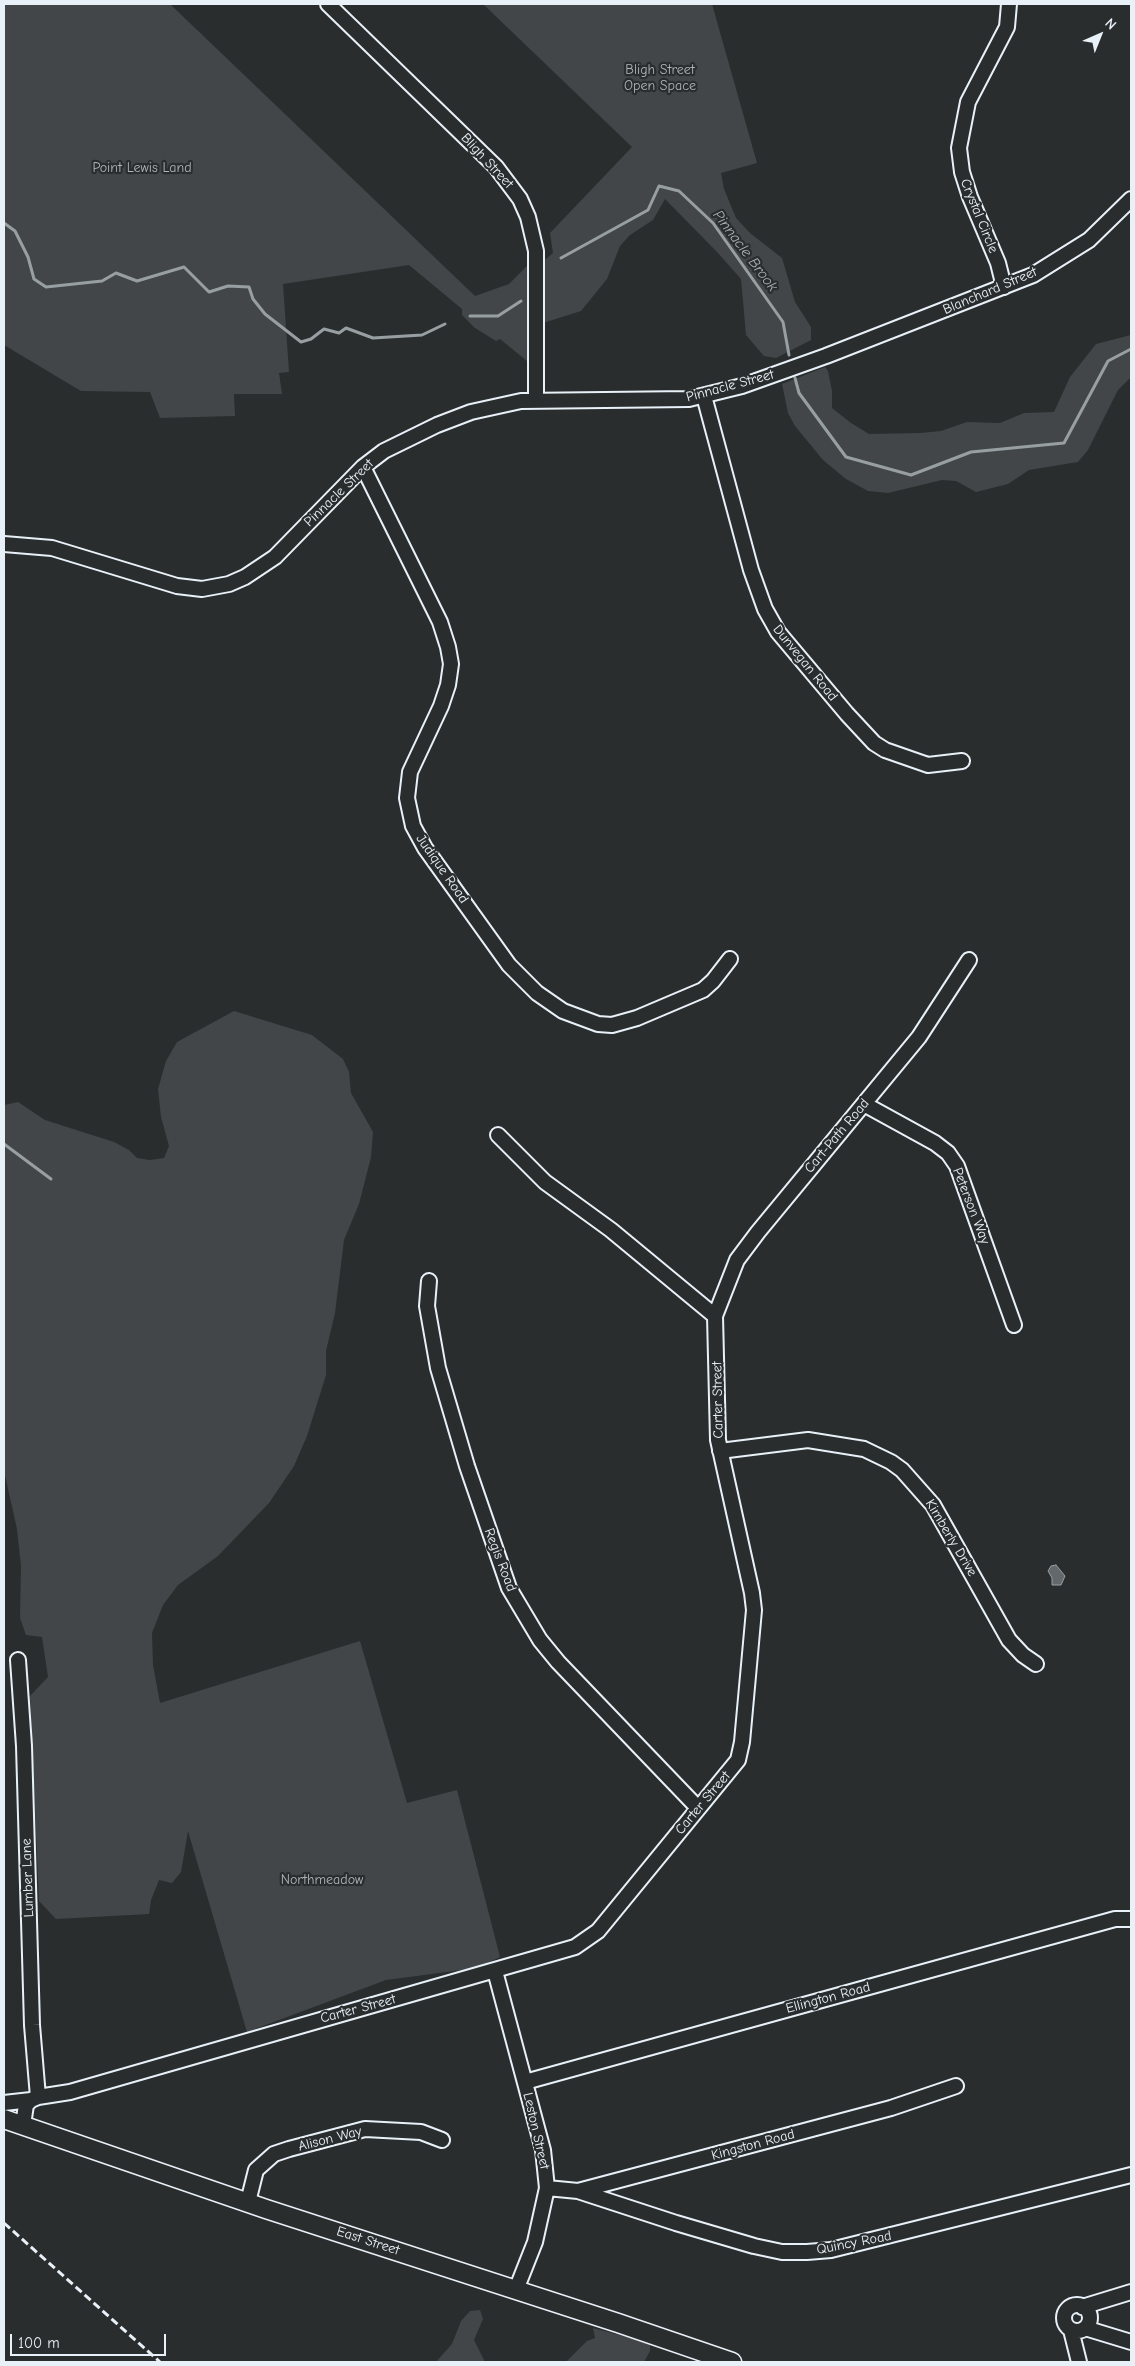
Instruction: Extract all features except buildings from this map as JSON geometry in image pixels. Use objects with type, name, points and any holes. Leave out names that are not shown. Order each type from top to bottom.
[{"type":"main road","name":"East Street","points":[[4,2119],[732,2362]]},
{"type":"street","name":"Bligh Street","points":[[328,4],[496,167],[520,199],[528,217],[536,251],[536,400]]},
{"type":"street","name":"Crystal Circle","points":[[1004,287],[998,263],[970,197],[962,172],[959,148],[968,102],[1007,27],[1008,4]]},
{"type":"street","name":"Blanchard Street","points":[[915,322],[1033,275],[1090,240],[1131,199]]},
{"type":"street","name":"Pinnacle Street","points":[[4,544],[52,548],[97,560],[164,583],[188,588],[213,588],[245,577],[275,557],[364,467],[384,451],[437,425],[471,412],[521,401],[536,400],[689,400],[742,386],[915,322]]},
{"type":"street","name":"Dunvegan Road","points":[[704,396],[751,570],[765,609],[778,632],[847,714],[880,747],[893,754],[928,764],[962,761]]},
{"type":"street","name":"Judique Road","points":[[364,467],[440,622],[451,664],[448,685],[410,772],[407,798],[413,826],[425,848],[509,965],[537,993],[563,1011],[598,1024],[612,1025],[637,1018],[703,990],[713,981],[730,959]]},
{"type":"street","name":"Cart-Path Road","points":[[716,1316],[738,1260],[758,1232],[919,1036],[969,960]]},
{"type":"street","name":"Peterson Way","points":[[864,1104],[935,1143],[948,1153],[957,1166],[1014,1325]]},
{"type":"street","points":[[498,1135],[545,1182],[611,1230],[716,1316]]},
{"type":"street","name":"Regis Road","points":[[429,1281],[427,1306],[438,1368],[467,1466],[508,1588],[540,1640],[558,1662],[698,1808]]},
{"type":"street","name":"Carter Street","points":[[4,2103],[70,2092],[309,2022],[495,1971],[575,1947],[591,1938],[733,1768],[740,1754],[754,1610],[752,1593],[720,1451],[716,1316]]},
{"type":"street","name":"Kimberly Drive","points":[[720,1451],[808,1440],[864,1449],[891,1462],[902,1470],[933,1505],[1009,1640],[1023,1655],[1036,1664]]},
{"type":"street","name":"Lumber Lane","points":[[18,1660],[24,1746],[34,2098]]},
{"type":"street","name":"Ellington Road","points":[[525,2082],[1115,1919],[1131,1919]]},
{"type":"street","name":"Leston Street","points":[[495,1971],[543,2150],[547,2188],[534,2242],[516,2290]]},
{"type":"street","name":"Kingston Road","points":[[547,2188],[578,2191],[891,2108],[956,2086]]},
{"type":"street","points":[[23,2125],[26,2105],[34,2098]]},
{"type":"street","name":"Alison Way","points":[[248,2202],[256,2170],[274,2154],[289,2149],[365,2129],[421,2132],[442,2140]]},
{"type":"street","name":"Quincy Road","points":[[578,2191],[754,2246],[782,2252],[807,2252],[831,2250],[1131,2175]]},
{"type":"street","points":[[1131,2292],[1082,2306],[1074,2306],[1065,2312],[1064,2320],[1078,2329],[1131,2342]]},
{"type":"street","points":[[1079,2362],[1078,2329],[1090,2316],[1082,2306]]},
{"type":"green space","name":"Point Lewis Land","points":[[4,4],[170,4],[475,296],[509,284],[527,266],[528,274],[553,253],[550,233],[632,147],[483,4],[712,4],[757,163],[721,173],[724,189],[736,218],[750,233],[782,258],[795,302],[811,327],[811,340],[776,358],[764,356],[746,335],[741,279],[665,199],[653,220],[630,235],[620,246],[607,279],[581,311],[527,328],[527,361],[500,339],[496,341],[475,328],[462,315],[462,309],[409,265],[283,284],[289,372],[279,373],[282,394],[234,394],[235,416],[160,418],[150,392],[81,391],[4,345]]},
{"type":"green space","points":[[1131,335],[1131,377],[1118,390],[1088,450],[1078,462],[1029,470],[1008,484],[976,492],[956,481],[942,480],[888,493],[868,491],[846,479],[823,460],[795,426],[788,413],[782,384],[825,367],[828,371],[832,391],[832,408],[869,434],[941,431],[967,422],[1000,423],[1024,413],[1054,412],[1070,377],[1096,344]]},
{"type":"green space","name":"Northmeadow","points":[[234,1011],[312,1035],[343,1059],[349,1072],[351,1093],[373,1132],[371,1157],[359,1204],[344,1240],[335,1313],[326,1351],[326,1375],[307,1436],[294,1466],[269,1503],[218,1556],[178,1585],[163,1605],[152,1633],[153,1665],[160,1703],[360,1641],[407,1803],[457,1790],[500,1957],[477,1968],[386,1980],[247,2032],[188,1831],[181,1872],[172,1883],[159,1880],[151,1900],[149,1914],[56,1919],[39,1901],[30,1696],[48,1677],[42,1637],[26,1635],[20,1618],[21,1566],[17,1529],[4,1471],[4,1105],[18,1102],[45,1120],[114,1142],[129,1150],[137,1158],[150,1160],[164,1158],[169,1146],[161,1117],[158,1089],[166,1061],[177,1042]]},
{"type":"green space","points":[[480,2310],[483,2319],[474,2340],[485,2362],[436,2362],[452,2344],[461,2321],[470,2311]]},
{"type":"green space","points":[[593,2328],[638,2340],[650,2345],[650,2351],[644,2362],[566,2362],[587,2341],[595,2338]]},
{"type":"shaded area","points":[[1056,1565],[1065,1576],[1061,1585],[1052,1585],[1052,1578],[1048,1571],[1051,1566]]},
{"type":"waterway","name":"Pinnacle Brook","points":[[561,258],[648,210],[659,186],[679,191],[713,223],[783,322],[789,355]]},
{"type":"waterway","name":"Pinnacle Brook","points":[[4,223],[15,231],[28,257],[34,279],[46,287],[102,281],[116,273],[137,281],[184,267],[209,292],[228,286],[249,287],[253,299],[265,314],[301,342],[311,339],[324,329],[339,333],[346,328],[373,338],[422,335],[445,324]]},
{"type":"waterway","name":"Pinnacle Brook","points":[[470,316],[498,316],[521,301]]},
{"type":"waterway","name":"Pinnacle Brook","points":[[795,378],[799,393],[846,457],[911,475],[971,452],[1064,443],[1108,361],[1131,349]]},
{"type":"waterway","points":[[4,1144],[51,1179]]},
{"type":"railway","points":[[4,2223],[160,2362]]},
{"type":"park label","name":"Bligh Street Open Space","points":[[660,78]]}]
